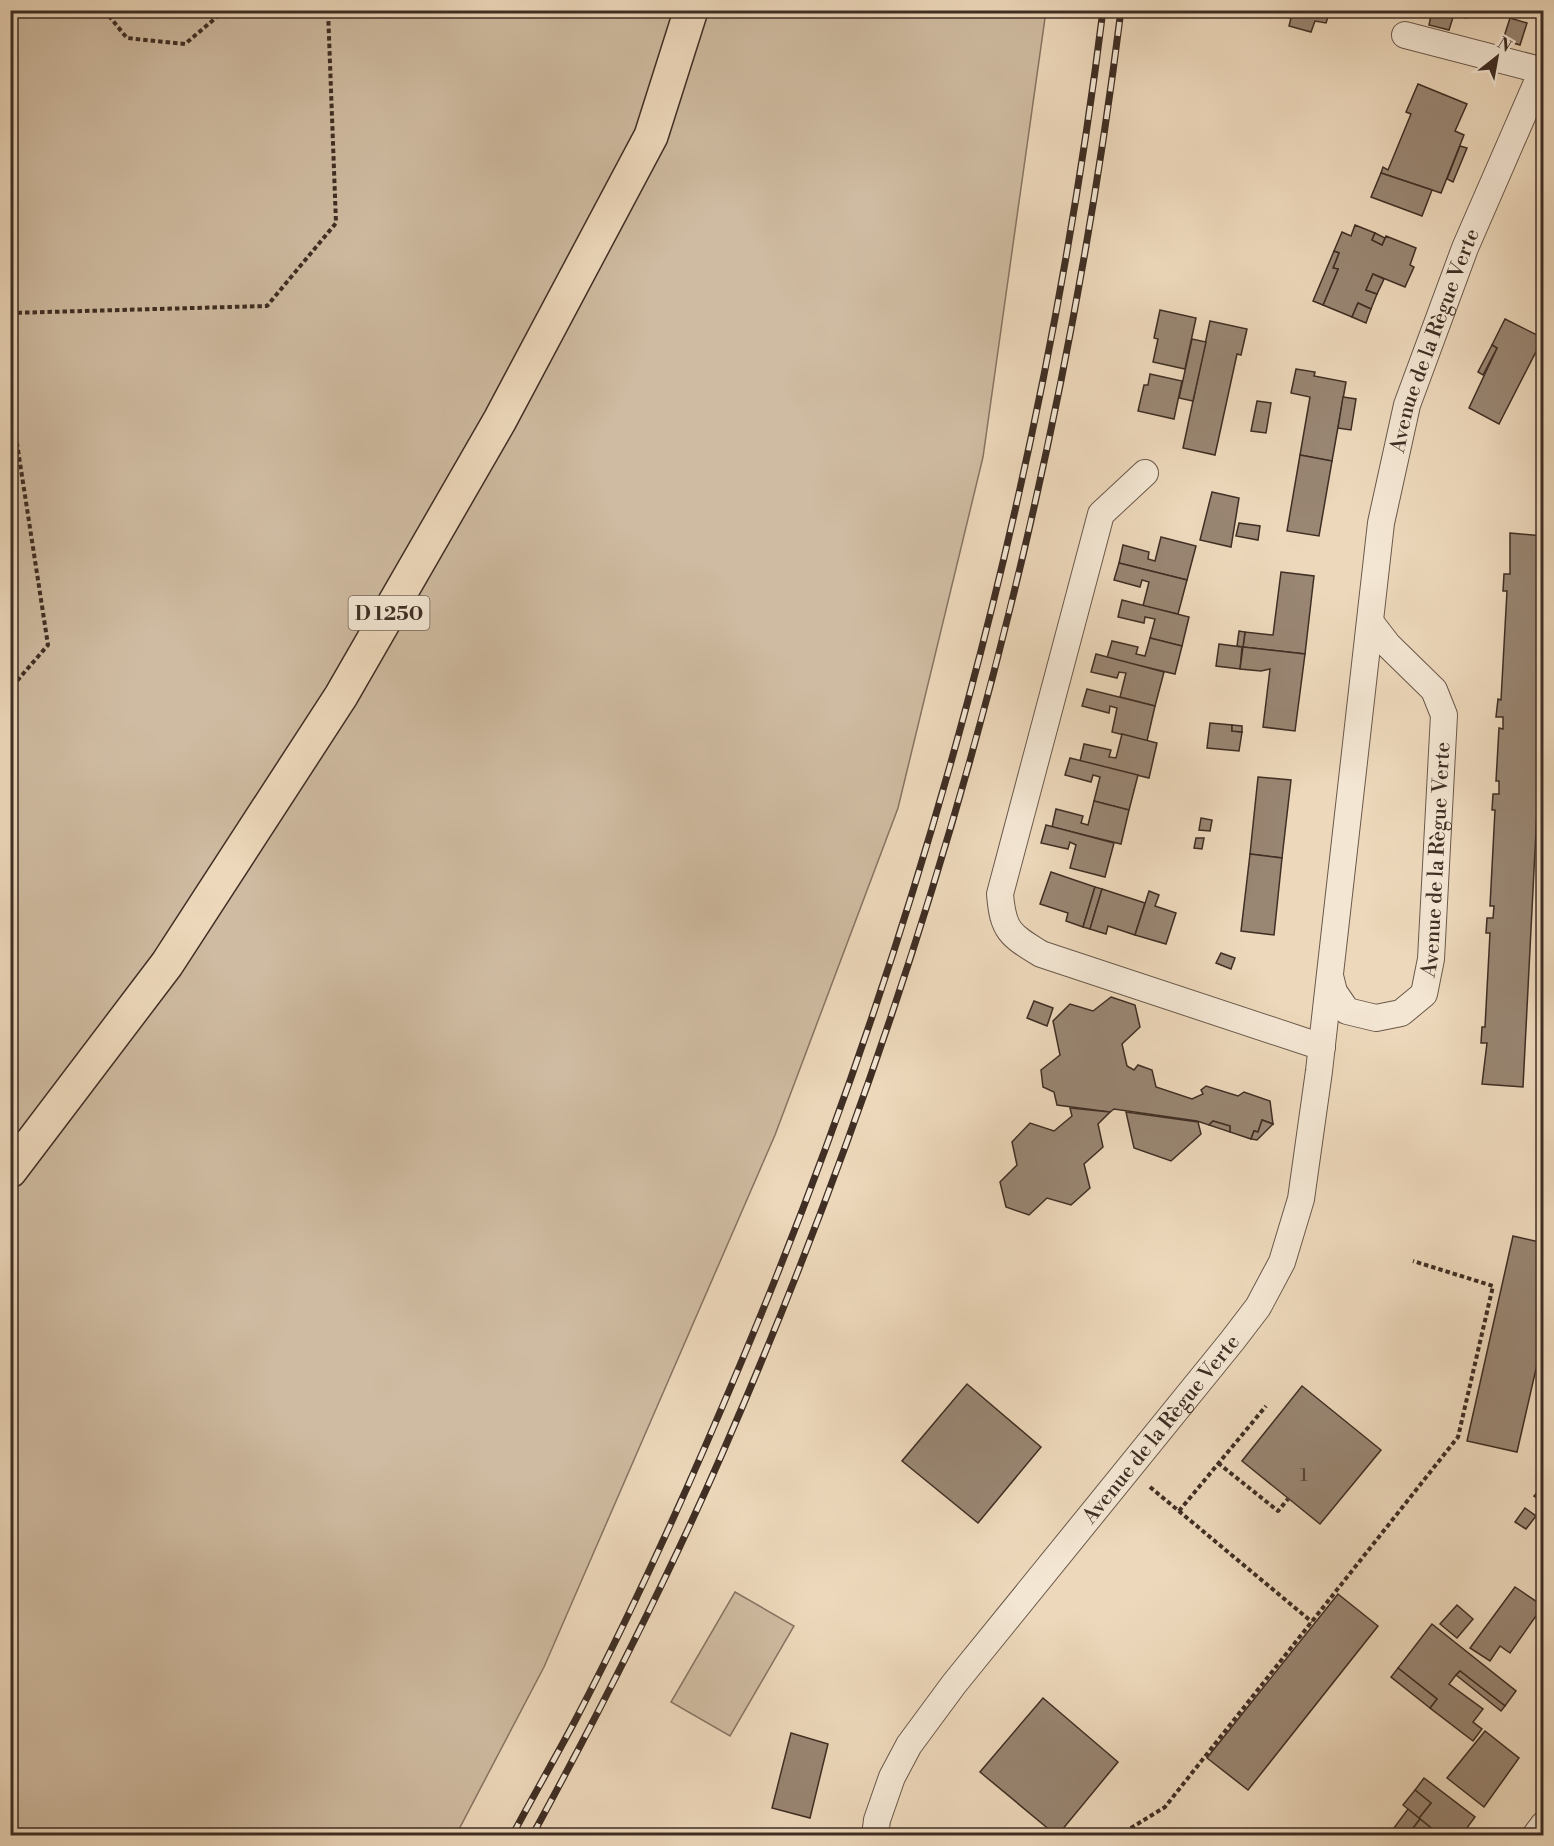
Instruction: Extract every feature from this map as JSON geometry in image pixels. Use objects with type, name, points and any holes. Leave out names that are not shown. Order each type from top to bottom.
[{"type":"main road","name":"D 1250","points":[[10,1171],[167,964],[347,686],[500,420],[651,136],[691,10]]},
{"type":"street","points":[[1405,35],[1543,71]]},
{"type":"street","name":"Avenue de la Règue Verte","points":[[875,1836],[877,1820],[892,1777],[909,1745],[954,1684],[1258,1307],[1282,1262],[1301,1198],[1322,1047],[1381,523],[1407,405],[1465,248],[1543,71]]},
{"type":"street","points":[[1145,473],[1101,514],[1000,894],[1002,918],[1014,938],[1041,954],[1322,1047]]},
{"type":"street","name":"Avenue de la Règue Verte","points":[[1329,970],[1334,992],[1347,1011],[1376,1018],[1401,1013],[1424,994],[1431,959],[1444,715],[1434,690],[1388,645],[1371,622]]},
{"type":"street","points":[[1535,1836],[1544,1824]]},
{"type":"path","points":[[104,10],[127,38],[185,44],[225,10]]},
{"type":"path","points":[[10,313],[267,306],[336,222],[328,10]]},
{"type":"path","points":[[10,398],[48,645],[10,689]]},
{"type":"path","points":[[1118,1836],[1165,1807],[1458,1437],[1493,1286],[1413,1261]]},
{"type":"path","points":[[1179,1511],[1266,1406]]},
{"type":"path","points":[[1218,1463],[1278,1511],[1288,1499]]},
{"type":"path","points":[[1129,1469],[1312,1622]]},
{"type":"shaded area","points":[[11,11],[1046,11],[983,457],[898,808],[775,1135],[544,1667],[456,1835],[11,1836]]},
{"type":"shaded area","points":[[735,1592],[794,1626],[730,1736],[671,1702]]},
{"type":"building","points":[[1256,10],[1323,10],[1322,16],[1328,17],[1326,23],[1315,21],[1311,32],[1289,26],[1291,18]]},
{"type":"building","points":[[1432,10],[1468,10],[1466,18],[1454,14],[1449,30],[1429,25]]},
{"type":"building","points":[[1510,18],[1527,23],[1520,45],[1503,40]]},
{"type":"building","points":[[1418,84],[1467,104],[1455,131],[1464,135],[1441,193],[1381,173],[1383,167],[1388,170],[1411,114],[1406,112]]},
{"type":"building","points":[[1460,146],[1467,148],[1453,182],[1447,179]]},
{"type":"building","points":[[1381,173],[1432,190],[1422,216],[1371,197]]},
{"type":"building","points":[[1355,225],[1375,233],[1372,240],[1382,245],[1386,236],[1416,248],[1410,265],[1414,267],[1405,287],[1373,274],[1366,290],[1377,294],[1371,309],[1358,303],[1352,317],[1323,305],[1338,269],[1333,268],[1339,253],[1334,251],[1342,232],[1351,236]]},
{"type":"building","points":[[1375,233],[1385,238],[1382,245],[1372,240]]},
{"type":"building","points":[[1334,251],[1339,253],[1333,268],[1338,269],[1323,305],[1313,301]]},
{"type":"building","points":[[1373,274],[1384,279],[1377,294],[1366,290]]},
{"type":"building","points":[[1358,303],[1371,309],[1366,323],[1352,317]]},
{"type":"building","points":[[1160,310],[1196,318],[1185,369],[1153,362],[1158,339],[1154,338]]},
{"type":"building","points":[[1505,319],[1543,338],[1499,424],[1469,408],[1497,348],[1492,345]]},
{"type":"building","points":[[1210,321],[1247,329],[1241,355],[1237,354],[1215,455],[1183,448]]},
{"type":"building","points":[[1192,339],[1206,342],[1193,401],[1179,398]]},
{"type":"building","points":[[1492,345],[1497,348],[1483,375],[1478,372]]},
{"type":"building","points":[[1296,369],[1315,372],[1314,376],[1346,382],[1332,461],[1300,455],[1310,397],[1291,393]]},
{"type":"building","points":[[1150,374],[1182,381],[1174,419],[1138,411],[1144,385],[1148,385]]},
{"type":"building","points":[[1343,397],[1356,399],[1351,430],[1338,428]]},
{"type":"building","points":[[1257,401],[1271,403],[1266,433],[1251,431]]},
{"type":"building","points":[[1300,455],[1332,461],[1319,536],[1287,531]]},
{"type":"building","points":[[1212,492],[1239,498],[1231,547],[1200,540]]},
{"type":"building","points":[[1239,523],[1260,526],[1258,540],[1236,536]]},
{"type":"building","points":[[1510,533],[1544,536],[1544,673],[1523,1087],[1482,1084],[1487,1043],[1481,1043],[1482,1027],[1485,1027],[1490,933],[1486,933],[1487,918],[1493,918],[1494,906],[1490,906],[1495,810],[1492,810],[1493,794],[1499,794],[1499,781],[1496,781],[1499,728],[1503,729],[1503,717],[1496,717],[1498,699],[1501,700],[1507,591],[1503,591],[1504,574],[1510,574]]},
{"type":"building","points":[[1161,537],[1196,546],[1187,580],[1119,563],[1123,545],[1149,552],[1148,559],[1155,561]]},
{"type":"building","points":[[1119,563],[1187,580],[1178,614],[1143,606],[1149,582],[1142,580],[1140,587],[1114,580]]},
{"type":"building","points":[[1281,572],[1314,576],[1305,654],[1243,647],[1245,632],[1273,635]]},
{"type":"building","points":[[1122,600],[1189,617],[1182,646],[1150,638],[1155,619],[1145,617],[1144,623],[1118,617]]},
{"type":"building","points":[[1239,631],[1245,632],[1243,647],[1237,646]]},
{"type":"building","points":[[1150,638],[1182,646],[1175,674],[1107,658],[1112,641],[1138,647],[1136,654],[1145,656]]},
{"type":"building","points":[[1219,644],[1242,647],[1240,669],[1216,666]]},
{"type":"building","points":[[1243,647],[1305,654],[1295,731],[1263,727],[1270,669],[1261,671],[1240,669]]},
{"type":"building","points":[[1096,654],[1164,672],[1155,706],[1120,697],[1126,673],[1119,672],[1117,678],[1091,672]]},
{"type":"building","points":[[1087,689],[1155,706],[1147,741],[1112,732],[1117,708],[1110,706],[1109,713],[1082,706]]},
{"type":"building","points":[[1210,723],[1232,725],[1232,731],[1242,732],[1239,751],[1207,748]]},
{"type":"building","points":[[1232,725],[1242,726],[1242,732],[1232,731]]},
{"type":"building","points":[[1122,734],[1157,743],[1149,778],[1080,761],[1084,744],[1111,750],[1109,757],[1116,758]]},
{"type":"building","points":[[1070,758],[1138,775],[1129,810],[1094,801],[1100,777],[1093,775],[1091,782],[1065,775]]},
{"type":"building","points":[[1258,777],[1291,780],[1282,858],[1250,854]]},
{"type":"building","points":[[1094,801],[1129,810],[1121,844],[1052,827],[1056,809],[1083,816],[1081,823],[1088,825]]},
{"type":"building","points":[[1201,818],[1212,820],[1210,831],[1199,830]]},
{"type":"building","points":[[1046,825],[1114,843],[1105,877],[1070,868],[1076,845],[1070,842],[1068,849],[1041,843]]},
{"type":"building","points":[[1196,838],[1204,838],[1202,849],[1194,848]]},
{"type":"building","points":[[1250,854],[1282,858],[1274,935],[1241,931]]},
{"type":"building","points":[[1051,872],[1095,887],[1083,927],[1066,921],[1068,913],[1040,904]]},
{"type":"building","points":[[1095,887],[1102,889],[1090,929],[1083,927]]},
{"type":"building","points":[[1102,889],[1145,903],[1135,935],[1108,926],[1106,934],[1090,929]]},
{"type":"building","points":[[1149,891],[1159,895],[1155,906],[1176,913],[1166,944],[1135,935]]},
{"type":"building","points":[[1221,953],[1235,958],[1231,969],[1216,963]]},
{"type":"building","points":[[1111,997],[1135,1005],[1140,1027],[1122,1044],[1127,1066],[1134,1070],[1138,1065],[1152,1070],[1156,1087],[1192,1099],[1203,1094],[1201,1090],[1206,1086],[1238,1096],[1244,1092],[1270,1101],[1273,1124],[1262,1120],[1258,1132],[1254,1131],[1251,1139],[1230,1132],[1230,1126],[1213,1121],[1209,1125],[1197,1121],[1114,1109],[1110,1112],[1057,1105],[1054,1092],[1043,1087],[1041,1070],[1060,1055],[1053,1021],[1070,1004],[1093,1011]]},
{"type":"building","points":[[1034,1001],[1053,1008],[1047,1026],[1027,1018]]},
{"type":"building","points":[[1070,1108],[1110,1112],[1098,1124],[1103,1147],[1084,1164],[1090,1188],[1071,1205],[1047,1198],[1029,1215],[1006,1207],[1000,1182],[1017,1165],[1012,1142],[1030,1123],[1054,1131],[1072,1116]]},
{"type":"building","points":[[1126,1112],[1198,1122],[1201,1134],[1171,1161],[1134,1148]]},
{"type":"building","points":[[1262,1120],[1273,1124],[1257,1140],[1251,1139],[1254,1131],[1258,1132]]},
{"type":"building","points":[[1213,1121],[1230,1126],[1230,1132],[1209,1125]]},
{"type":"building","points":[[1513,1236],[1544,1243],[1544,1334],[1517,1452],[1467,1441]]},
{"type":"building","points":[[967,1384],[1041,1447],[978,1523],[902,1461]]},
{"type":"building","points":[[1302,1386],[1381,1450],[1320,1524],[1242,1461]]},
{"type":"building","points":[[1544,1484],[1544,1503],[1534,1496]]},
{"type":"building","points":[[1525,1508],[1536,1516],[1526,1529],[1515,1522]]},
{"type":"building","points":[[1515,1587],[1543,1606],[1510,1653],[1500,1646],[1490,1661],[1470,1648]]},
{"type":"building","points":[[1338,1594],[1378,1626],[1248,1790],[1207,1758]]},
{"type":"building","points":[[1457,1605],[1473,1619],[1457,1638],[1440,1624]]},
{"type":"building","points":[[1432,1624],[1516,1691],[1505,1706],[1460,1671],[1456,1675],[1449,1684],[1483,1709],[1473,1722],[1482,1729],[1473,1741],[1430,1708],[1437,1699],[1398,1668]]},
{"type":"building","points":[[1398,1668],[1437,1699],[1430,1708],[1391,1677]]},
{"type":"building","points":[[1460,1671],[1505,1706],[1501,1711],[1456,1675]]},
{"type":"building","points":[[1043,1698],[1118,1762],[1057,1836],[980,1772]]},
{"type":"building","points":[[1485,1731],[1519,1758],[1484,1807],[1447,1778]]},
{"type":"building","points":[[791,1733],[828,1744],[810,1818],[772,1808]]},
{"type":"building","points":[[1424,1778],[1475,1817],[1461,1836],[1441,1836],[1419,1818],[1431,1803],[1415,1790]]},
{"type":"building","points":[[1415,1790],[1431,1803],[1419,1818],[1403,1805]]},
{"type":"building","points":[[1408,1809],[1420,1819],[1407,1836],[1388,1836]]},
{"type":"building","points":[[1420,1819],[1441,1836],[1407,1836]]},
{"type":"railway","points":[[512,1836],[621,1630],[740,1365],[805,1202],[865,1037],[920,869],[968,700],[1011,530],[1047,358],[1078,184],[1103,10]]},
{"type":"railway","points":[[532,1836],[631,1647],[722,1454],[794,1280],[860,1104],[920,927],[974,747],[1021,565],[1061,381],[1094,196],[1121,10]]}]
